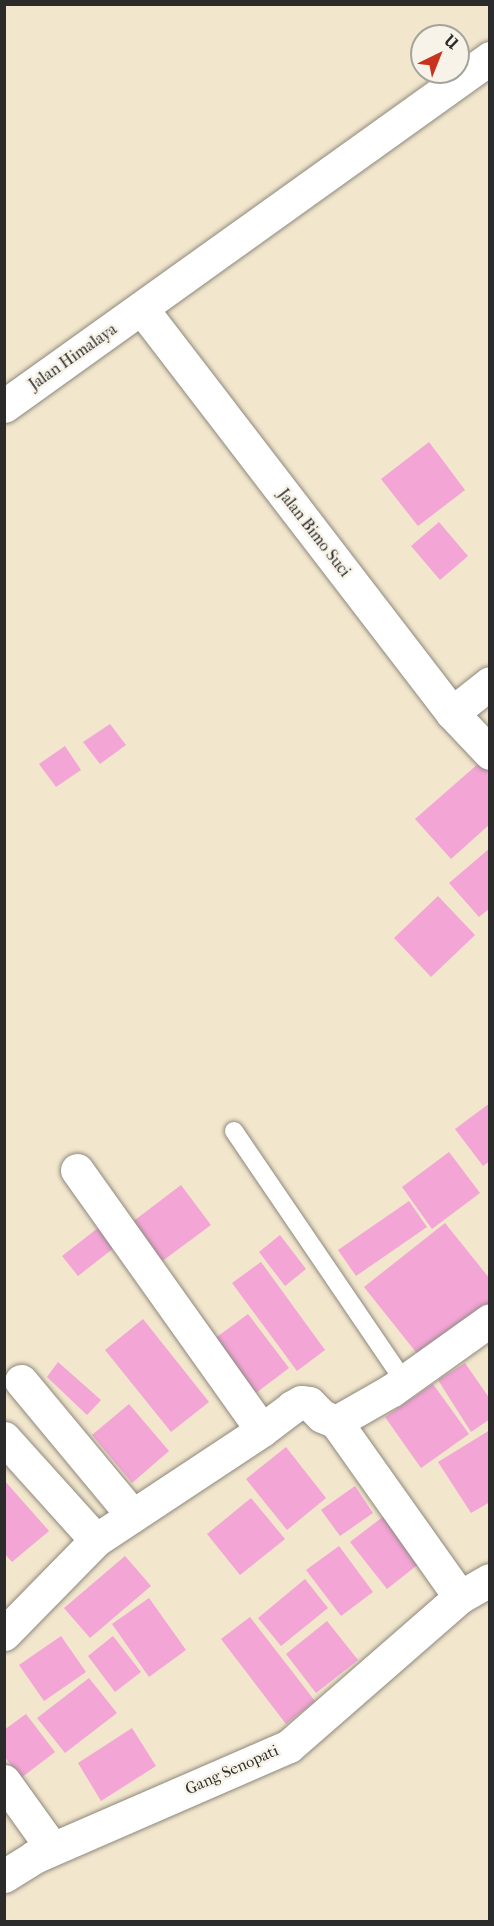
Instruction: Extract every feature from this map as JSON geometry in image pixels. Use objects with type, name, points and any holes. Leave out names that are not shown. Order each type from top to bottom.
[{"type":"street","name":"Jalan Himalaya","points":[[4,406],[489,58]]},
{"type":"street","name":"Jalan Bimo Suci","points":[[142,309],[452,713],[489,753]]},
{"type":"street","points":[[452,713],[489,683]]},
{"type":"street","points":[[77,1170],[262,1430]]},
{"type":"street","points":[[336,1422],[404,1382],[489,1320]]},
{"type":"street","points":[[21,1381],[133,1516]]},
{"type":"street","points":[[4,1634],[96,1540],[301,1402],[309,1402],[322,1416],[336,1422],[460,1597]]},
{"type":"street","points":[[4,1438],[96,1540]]},
{"type":"street","name":"Gang Senopati","points":[[4,1876],[52,1848],[288,1746],[460,1597],[489,1580]]},
{"type":"street","points":[[4,1781],[52,1848]]},
{"type":"lane","points":[[234,1131],[404,1382]]},
{"type":"building","points":[[429,442],[465,490],[418,526],[381,479]]},
{"type":"building","points":[[439,522],[468,556],[440,580],[411,546]]},
{"type":"building","points":[[110,724],[126,745],[100,764],[83,742]]},
{"type":"building","points":[[65,746],[81,770],[56,787],[39,764]]},
{"type":"building","points":[[487,756],[490,824],[451,859],[415,819]]},
{"type":"building","points":[[490,848],[490,908],[479,917],[449,883]]},
{"type":"building","points":[[438,896],[475,935],[431,977],[394,938]]},
{"type":"building","points":[[490,1103],[490,1161],[483,1166],[455,1129]]},
{"type":"building","points":[[449,1152],[480,1193],[432,1229],[402,1187]]},
{"type":"building","points":[[181,1185],[211,1225],[161,1262],[131,1223]]},
{"type":"building","points":[[409,1201],[427,1227],[356,1276],[338,1250]]},
{"type":"building","points":[[445,1223],[490,1279],[490,1308],[423,1361],[364,1287]]},
{"type":"building","points":[[103,1224],[119,1244],[78,1276],[62,1256]]},
{"type":"building","points":[[280,1235],[306,1269],[285,1286],[259,1252]]},
{"type":"building","points":[[261,1262],[325,1350],[297,1371],[232,1283]]},
{"type":"building","points":[[248,1314],[289,1368],[248,1399],[206,1345]]},
{"type":"building","points":[[143,1319],[209,1402],[171,1432],[105,1350]]},
{"type":"building","points":[[58,1362],[101,1400],[87,1415],[47,1377]]},
{"type":"building","points":[[465,1363],[490,1399],[490,1419],[471,1432],[438,1380]]},
{"type":"building","points":[[433,1384],[469,1434],[421,1468],[385,1417]]},
{"type":"building","points":[[129,1404],[169,1451],[132,1483],[92,1435]]},
{"type":"building","points":[[490,1430],[490,1502],[471,1513],[438,1462]]},
{"type":"building","points":[[286,1447],[326,1498],[287,1530],[246,1479]]},
{"type":"building","points":[[4,1480],[49,1531],[12,1562],[4,1553]]},
{"type":"building","points":[[355,1486],[373,1513],[340,1536],[321,1510]]},
{"type":"building","points":[[251,1498],[285,1539],[240,1575],[207,1534]]},
{"type":"building","points":[[393,1509],[430,1555],[387,1589],[350,1542]]},
{"type":"building","points":[[339,1546],[373,1592],[341,1616],[306,1570]]},
{"type":"building","points":[[125,1556],[151,1586],[90,1638],[64,1608]]},
{"type":"building","points":[[305,1579],[328,1608],[281,1646],[258,1618]]},
{"type":"building","points":[[149,1598],[186,1650],[149,1677],[112,1624]]},
{"type":"building","points":[[250,1617],[315,1701],[286,1724],[221,1639]]},
{"type":"building","points":[[327,1621],[358,1660],[316,1693],[286,1654]]},
{"type":"building","points":[[61,1636],[86,1672],[44,1701],[19,1665]]},
{"type":"building","points":[[113,1636],[141,1672],[115,1692],[88,1656]]},
{"type":"building","points":[[89,1678],[117,1713],[65,1753],[37,1718]]},
{"type":"building","points":[[26,1714],[55,1752],[21,1778],[4,1756],[4,1730]]},
{"type":"building","points":[[132,1728],[156,1766],[101,1801],[78,1763]]}]
